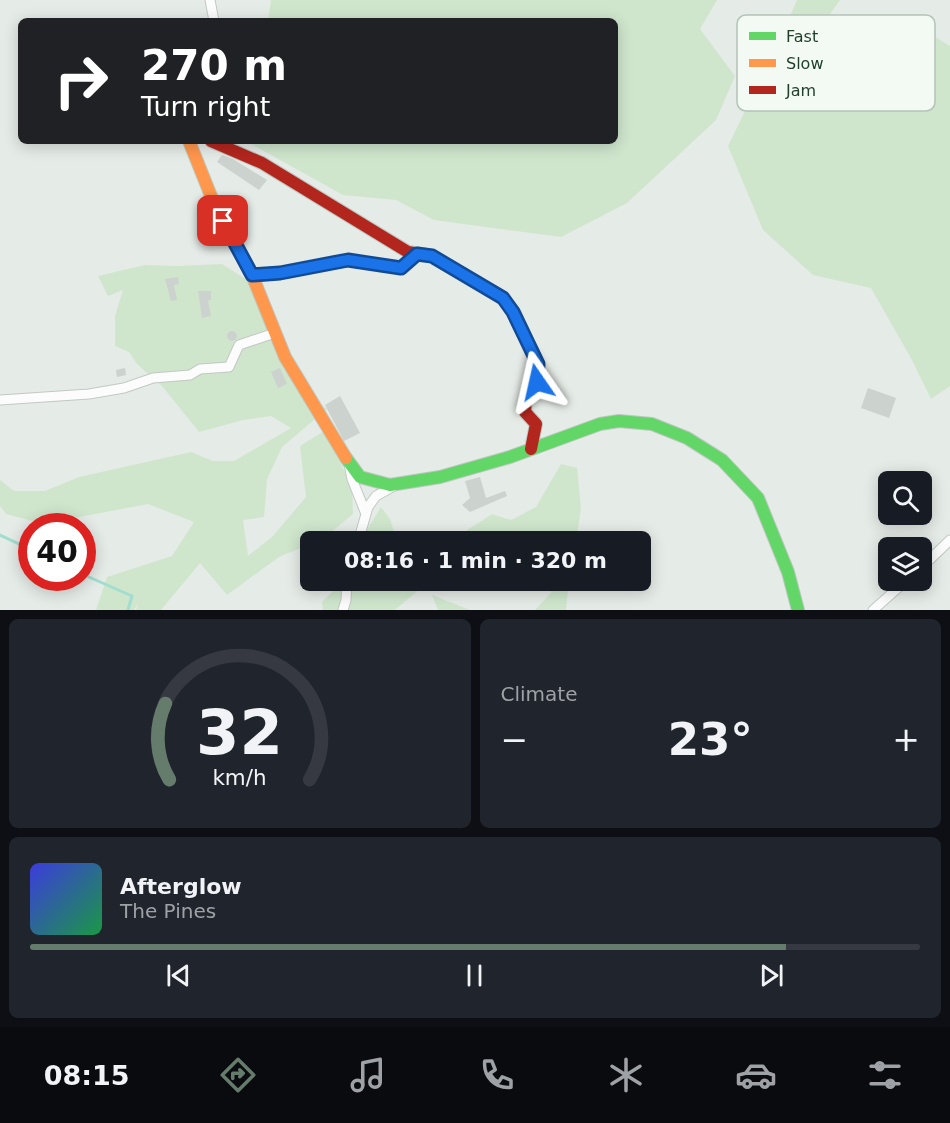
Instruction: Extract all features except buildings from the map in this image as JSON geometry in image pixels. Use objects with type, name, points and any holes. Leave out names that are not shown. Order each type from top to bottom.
[{"type":"street","points":[[210,0],[213,18]]},
{"type":"street","points":[[190,144],[213,201],[252,275],[285,357],[349,464],[364,480],[398,484],[440,477],[531,449],[600,424],[619,422],[652,424],[687,438],[722,460],[758,498],[788,572],[798,610]]},
{"type":"street","points":[[218,144],[262,163],[408,252],[432,256],[503,298],[513,312],[538,364],[537,382],[525,396],[525,412],[536,424],[531,449]]},
{"type":"street","points":[[252,275],[280,273],[348,260],[401,268],[417,254]]},
{"type":"street","points":[[0,400],[88,394],[124,388],[153,378],[190,375],[200,369],[230,366],[239,345],[275,333]]},
{"type":"street","points":[[349,464],[352,479],[367,516]]},
{"type":"street","points":[[362,531],[368,507],[376,496],[398,484]]},
{"type":"street","points":[[932,557],[950,540]]},
{"type":"street","points":[[343,610],[346,591]]},
{"type":"street","points":[[873,610],[895,591]]},
{"type":"green space","points":[[271,0],[717,0],[700,29],[735,76],[716,120],[627,203],[561,237],[434,220],[396,200],[343,195],[251,144],[618,144],[618,18],[268,18]]},
{"type":"green space","points":[[797,0],[840,0],[829,15],[790,15]]},
{"type":"green space","points":[[935,37],[950,46],[950,386],[931,399],[912,360],[871,288],[813,275],[763,230],[728,146],[745,111],[935,111]]},
{"type":"green space","points":[[222,264],[249,281],[300,391],[327,409],[282,447],[267,479],[264,517],[243,520],[248,556],[273,536],[306,497],[300,446],[324,431],[352,486],[353,514],[332,531],[300,531],[300,548],[279,557],[227,595],[200,563],[161,610],[136,610],[138,604],[134,610],[96,610],[107,577],[172,556],[194,522],[148,504],[96,514],[18,513],[18,517],[6,514],[0,506],[0,480],[14,491],[45,491],[79,477],[191,452],[213,461],[234,461],[291,428],[271,416],[243,420],[199,432],[162,386],[137,364],[129,352],[115,346],[115,316],[123,290],[108,296],[98,276],[145,265]]},
{"type":"green space","points":[[561,464],[577,468],[581,508],[578,531],[466,531],[492,514],[511,520],[536,507]]},
{"type":"green space","points":[[381,507],[390,519],[394,531],[366,531]]},
{"type":"green space","points":[[333,591],[417,591],[395,610],[323,610],[322,602]]},
{"type":"green space","points":[[551,591],[568,591],[566,610],[535,610]]},
{"type":"green space","points":[[432,595],[470,610],[438,610]]},
{"type":"waterway","points":[[0,535],[18,543]]},
{"type":"waterway","points":[[96,580],[132,596],[128,610]]},
{"type":"traffic: fast","points":[[346,458],[360,477],[390,485],[440,477],[510,457],[600,424],[619,421],[652,424],[687,438],[722,460],[758,498],[788,572],[798,610]]},
{"type":"traffic: slow","points":[[190,144],[213,201],[252,275],[285,357],[346,458]]},
{"type":"traffic: jam","points":[[218,144],[262,163],[408,252],[432,256],[503,298],[514,312],[538,364],[537,382],[526,397],[525,412],[536,424],[531,449]]},
{"type":"route","points":[[223,221],[252,275],[280,273],[348,260],[401,268],[417,254],[432,256],[503,298],[513,312],[538,364],[537,382]]}]
